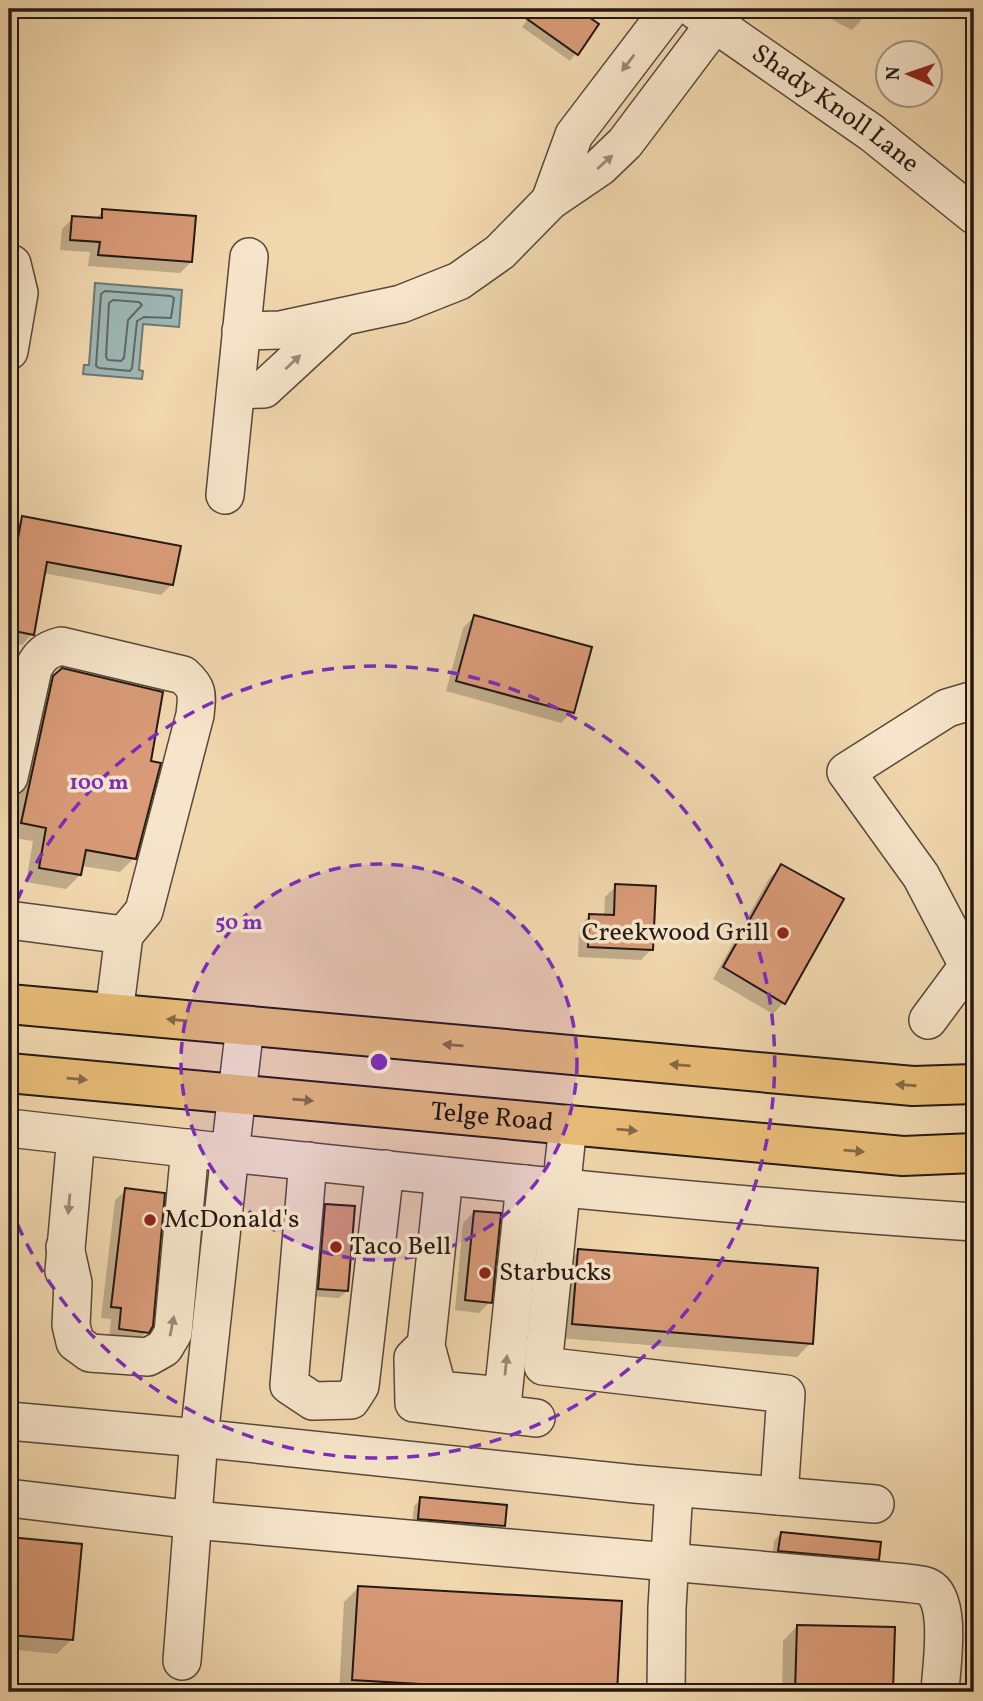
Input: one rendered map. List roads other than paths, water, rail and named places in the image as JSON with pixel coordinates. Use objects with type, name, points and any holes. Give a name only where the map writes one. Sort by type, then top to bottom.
[{"type":"main road","points":[[9,1004],[913,1086],[974,1084]]},
{"type":"main road","name":"Telge Road","points":[[9,1073],[903,1156],[974,1153]]},
{"type":"street","points":[[550,201],[574,135],[670,9]]},
{"type":"street","points":[[241,331],[280,330],[401,304],[459,281],[500,252],[550,201],[600,167],[625,144],[712,14]]},
{"type":"street","name":"Shady Knoll Lane","points":[[712,14],[872,133],[974,215]]},
{"type":"street","points":[[225,495],[249,257]]},
{"type":"street","points":[[9,264],[12,264],[19,293],[9,351]]},
{"type":"street","points":[[236,390],[264,389],[342,317]]},
{"type":"street","points":[[9,777],[33,668],[40,655],[49,649],[61,646],[183,675],[193,683],[197,694],[195,715],[144,911],[124,935],[114,1014]]},
{"type":"street","points":[[928,1020],[971,972],[921,876],[846,772],[947,708],[974,700]]},
{"type":"street","points":[[9,920],[124,935]]},
{"type":"street","points":[[182,1661],[199,1438],[245,1026]]},
{"type":"street","points":[[444,1175],[426,1346],[438,1390],[503,1396],[543,1186],[568,1124]]},
{"type":"street","points":[[9,1128],[543,1186],[844,1214],[974,1222]]},
{"type":"street","points":[[76,1136],[65,1247],[58,1361],[206,1373]]},
{"type":"street","points":[[65,1247],[73,1283],[71,1325],[75,1342],[90,1353],[148,1357],[164,1348],[173,1333],[190,1148]]},
{"type":"street","points":[[308,1161],[290,1378],[313,1401],[351,1400],[360,1386],[376,1168]]},
{"type":"street","points":[[530,1473],[543,1366],[543,1186]]},
{"type":"street","points":[[426,1346],[413,1358],[414,1403],[537,1418]]},
{"type":"street","points":[[543,1366],[786,1394],[779,1496]]},
{"type":"street","points":[[9,1421],[199,1438],[674,1488],[875,1504]]},
{"type":"street","points":[[666,1692],[674,1488]]},
{"type":"street","points":[[9,1499],[194,1520],[929,1587],[941,1600],[943,1616],[940,1692]]},
{"type":"water","points":[[95,283],[182,290],[179,327],[143,324],[139,370],[143,371],[142,379],[83,374],[84,365],[89,365]]},
{"type":"place","name":"Creekwood Grill","points":[[783,933]]},
{"type":"place","name":"McDonald's","points":[[150,1220]]},
{"type":"place","name":"Taco Bell","points":[[336,1247]]},
{"type":"place","name":"Starbucks","points":[[485,1273]]}]
